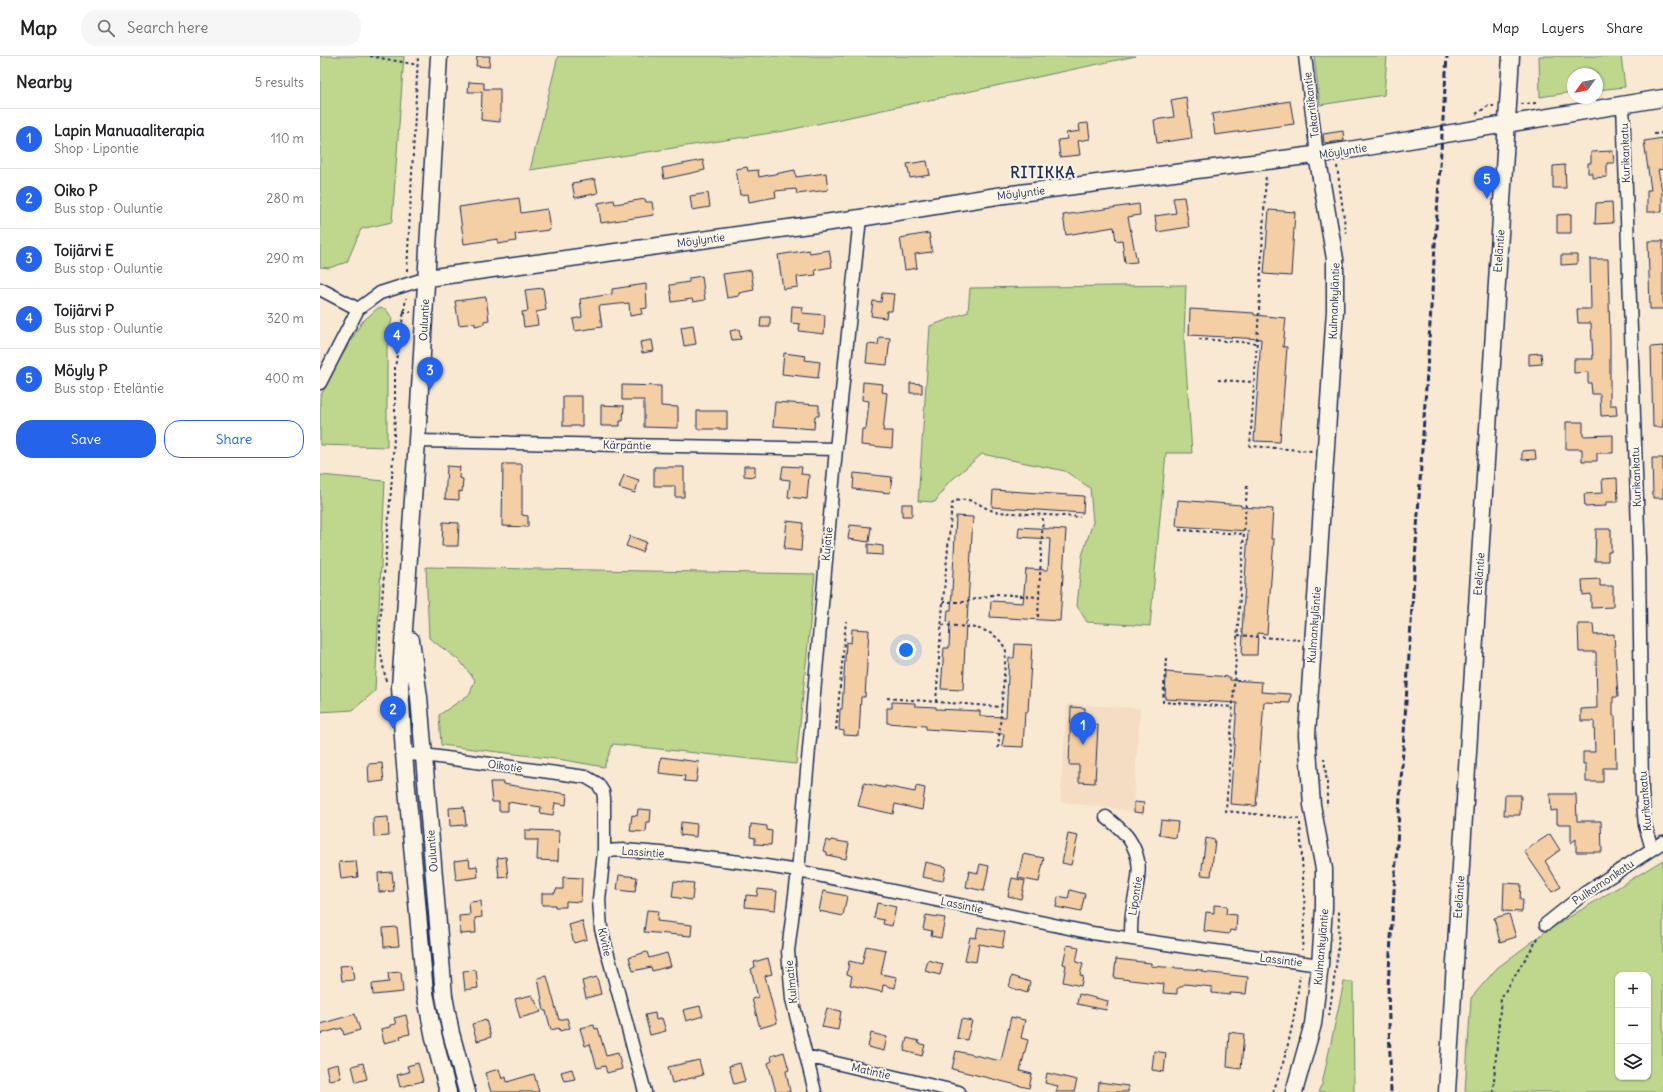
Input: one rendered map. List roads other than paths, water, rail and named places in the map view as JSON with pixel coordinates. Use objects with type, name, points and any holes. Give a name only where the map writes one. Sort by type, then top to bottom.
[{"type":"main road","name":"Ouluntie","points":[[439,56],[417,441],[400,687],[404,754],[426,993],[434,1038],[448,1092]]},
{"type":"main road","name":"Eteläntie","points":[[1447,1092],[1511,56]]},
{"type":"main road","name":"Möylyntie","points":[[427,278],[860,218],[997,196],[1317,155],[1507,125],[1663,98]]},
{"type":"main road","name":"Kulmankyläntie","points":[[1294,1092],[1313,1024],[1320,965],[1324,908],[1324,869],[1320,807],[1307,735],[1335,310],[1336,260],[1317,155]]},
{"type":"main road","name":"Ouluntie","points":[[406,608],[419,697],[444,996],[451,1033],[467,1092]]},
{"type":"street","name":"Takaritikantie","points":[[1305,56],[1317,155]]},
{"type":"street","name":"Kurikankatu","points":[[1624,104],[1639,558],[1642,792],[1645,825],[1652,849]]},
{"type":"street","name":"Kujatie","points":[[798,871],[836,449],[860,218]]},
{"type":"street","points":[[320,383],[358,309],[380,293],[427,278]]},
{"type":"street","points":[[320,289],[358,309]]},
{"type":"street","name":"Kärpäntie","points":[[417,441],[836,449]]},
{"type":"street","name":"Oikotie","points":[[404,754],[424,755],[586,777],[598,784],[601,788]]},
{"type":"street","name":"Kivitie","points":[[601,788],[604,798],[605,814],[604,851],[599,900],[601,929],[645,1092]]},
{"type":"street","name":"Lipontie","points":[[1106,818],[1119,828],[1129,839],[1136,854],[1139,881],[1132,913],[1131,939]]},
{"type":"street","name":"Pulkamonkatu","points":[[1546,924],[1585,893],[1663,842]]},
{"type":"street","name":"Lassintie","points":[[604,851],[630,850],[673,854],[798,871],[1092,933],[1320,965]]},
{"type":"street","name":"Kulmatie","points":[[798,871],[788,951],[792,999],[816,1092]]},
{"type":"street","name":"Matintie","points":[[806,1056],[959,1092]]},
{"type":"railway","points":[[1391,1092],[1388,986],[1447,56]]},
{"type":"place","name":"Möyly P","points":[[1487,199]]},
{"type":"place","name":"Toijärvi P","points":[[397,355]]},
{"type":"place","name":"Toijärvi E","points":[[430,390]]},
{"type":"place","name":"Oiko P","points":[[393,729]]},
{"type":"place","name":"Lapin Manuaaliterapia","points":[[1083,745]]},
{"type":"district","name":"RITIKKA","points":[[1043,173]]}]
